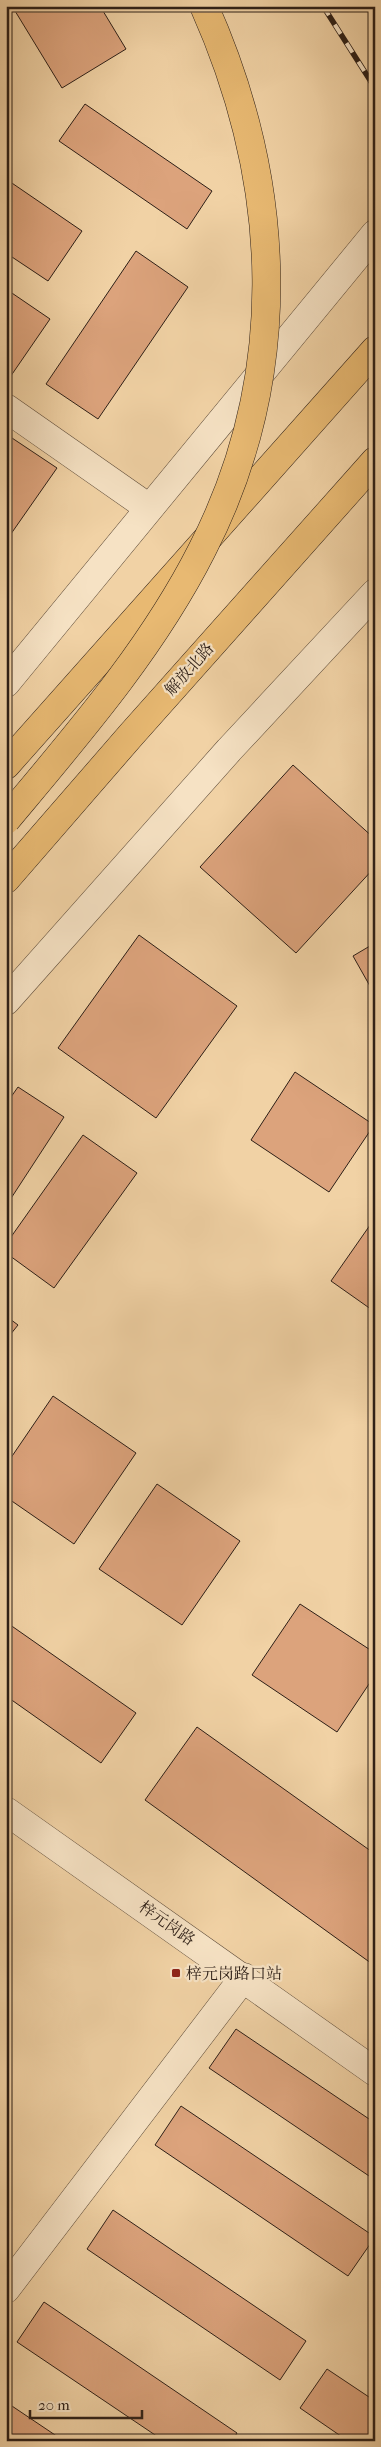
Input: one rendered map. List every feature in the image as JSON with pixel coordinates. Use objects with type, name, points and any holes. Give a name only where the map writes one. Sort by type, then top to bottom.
[{"type":"highway","points":[[6,820],[132,664],[169,607],[202,550],[227,492],[243,448],[254,402],[266,317],[268,272],[265,225],[256,169],[244,118],[229,69],[204,6]]},
{"type":"highway","points":[[6,765],[375,350]]},
{"type":"highway","name":"解放北路","points":[[6,879],[131,735],[375,461]]},
{"type":"street","points":[[6,683],[375,234]]},
{"type":"street","points":[[6,408],[150,508]]},
{"type":"street","points":[[6,1001],[229,750],[375,594]]},
{"type":"street","name":"梓元岗路","points":[[6,1811],[244,1977],[375,2072]]},
{"type":"street","points":[[6,2289],[244,1977]]},
{"type":"building","points":[[12,6],[100,6],[126,49],[62,88]]},
{"type":"building","points":[[85,104],[212,191],[187,229],[59,141]]},
{"type":"building","points":[[6,179],[82,231],[48,281],[6,253]]},
{"type":"building","points":[[136,251],[188,287],[98,419],[46,384]]},
{"type":"building","points":[[6,289],[50,319],[6,383]]},
{"type":"building","points":[[6,434],[57,468],[6,541]]},
{"type":"building","points":[[293,765],[375,839],[375,867],[296,953],[200,867]]},
{"type":"building","points":[[139,935],[237,1006],[156,1118],[58,1048]]},
{"type":"building","points":[[375,943],[375,995],[353,956]]},
{"type":"building","points":[[295,1072],[374,1125],[329,1192],[251,1140]]},
{"type":"building","points":[[18,1087],[64,1117],[6,1206],[6,1104]]},
{"type":"building","points":[[83,1135],[137,1173],[54,1288],[6,1253],[6,1244]]},
{"type":"building","points":[[375,1218],[375,1312],[331,1281]]},
{"type":"building","points":[[6,1316],[18,1325],[6,1340]]},
{"type":"building","points":[[53,1396],[136,1453],[74,1544],[6,1497],[6,1465]]},
{"type":"building","points":[[157,1484],[240,1541],[182,1625],[99,1569]]},
{"type":"building","points":[[300,1604],[375,1653],[375,1675],[337,1732],[252,1675]]},
{"type":"building","points":[[6,1622],[136,1713],[101,1763],[6,1696]]},
{"type":"building","points":[[197,1727],[375,1854],[375,1966],[145,1800]]},
{"type":"building","points":[[236,2029],[375,2123],[375,2180],[209,2068]]},
{"type":"building","points":[[181,2106],[375,2237],[348,2276],[155,2145]]},
{"type":"building","points":[[113,2210],[306,2341],[280,2380],[87,2249]]},
{"type":"building","points":[[44,2302],[237,2433],[232,2441],[164,2441],[17,2342]]},
{"type":"building","points":[[327,2369],[375,2401],[375,2441],[348,2441],[300,2408]]},
{"type":"building","points":[[6,2402],[64,2441],[6,2441]]},
{"type":"railway","points":[[323,6],[375,88]]},
{"type":"place","name":"梓元岗路口站","points":[[176,1973]]}]
